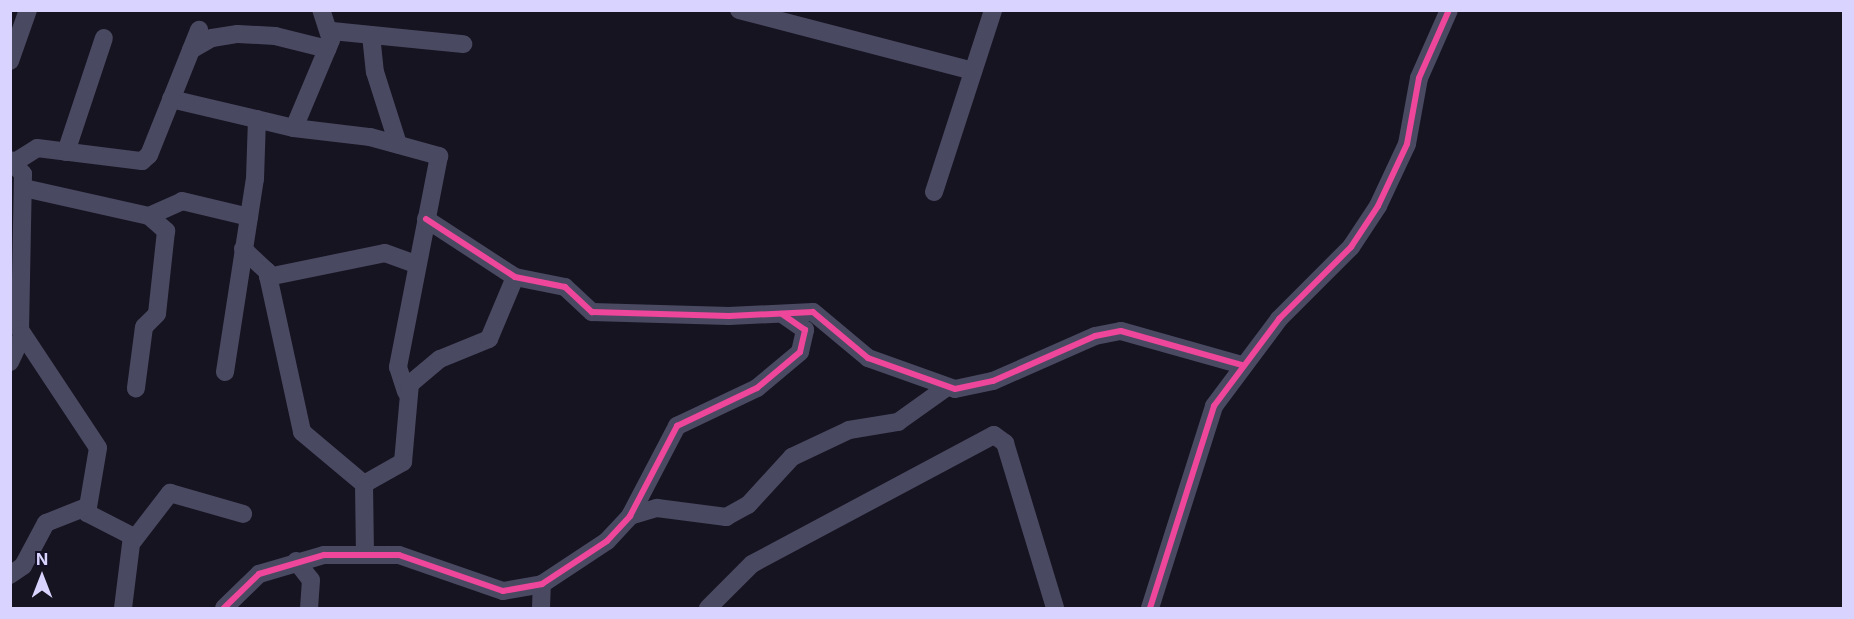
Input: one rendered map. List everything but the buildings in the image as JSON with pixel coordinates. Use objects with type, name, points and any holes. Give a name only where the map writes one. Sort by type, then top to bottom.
[{"type":"street","points":[[10,61],[28,10]]},
{"type":"street","points":[[294,128],[327,49],[332,31],[321,10]]},
{"type":"street","points":[[740,10],[973,71]]},
{"type":"street","points":[[1150,609],[1214,406],[1242,364],[1351,247],[1378,206],[1407,144],[1419,78],[1449,10]]},
{"type":"street","points":[[934,192],[991,11]]},
{"type":"street","points":[[84,508],[98,448],[22,336],[18,314],[24,188],[23,174],[13,161],[28,150],[142,161],[171,99],[199,30]]},
{"type":"street","points":[[332,31],[463,44]]},
{"type":"street","points":[[191,50],[212,38],[238,34],[327,49]]},
{"type":"street","points":[[371,35],[375,72],[398,144]]},
{"type":"street","points":[[66,152],[104,38]]},
{"type":"street","points":[[171,99],[294,128],[398,144],[434,152],[441,160],[416,264],[398,367],[406,392],[403,462],[364,484]]},
{"type":"street","points":[[225,372],[249,217],[257,119]]},
{"type":"street","points":[[24,188],[149,216],[165,231],[167,241],[157,314],[144,327],[136,388]]},
{"type":"street","points":[[149,216],[182,201],[249,217]]},
{"type":"street","points":[[426,219],[515,277],[561,285],[592,312],[819,313],[868,358],[947,387],[963,389],[993,381],[1095,336],[1121,331],[1242,364]]},
{"type":"street","points":[[243,249],[268,277],[302,432],[364,484],[365,554]]},
{"type":"street","points":[[268,277],[385,253],[416,264]]},
{"type":"street","points":[[406,392],[440,358],[489,339],[515,277]]},
{"type":"street","points":[[224,609],[259,574],[296,561],[365,554],[399,555],[503,591],[542,584],[607,541],[630,516],[677,426],[757,388],[800,352],[805,330],[782,314]]},
{"type":"street","points":[[10,362],[22,336]]},
{"type":"street","points":[[630,516],[657,508],[726,517],[748,505],[792,457],[846,431],[898,422],[947,387]]},
{"type":"street","points":[[708,609],[757,561],[994,435],[1005,443],[1055,609]]},
{"type":"street","points":[[123,609],[133,541],[170,493],[243,514]]},
{"type":"street","points":[[10,575],[23,566],[46,523],[84,508],[127,531],[133,541]]},
{"type":"street","points":[[296,561],[311,580],[309,609]]},
{"type":"street","points":[[541,609],[542,584]]},
{"type":"cycle path","points":[[1150,608],[1214,406],[1279,319],[1351,247],[1378,206],[1407,144],[1419,78],[1449,10]]},
{"type":"cycle path","points":[[426,219],[515,277],[565,287],[592,312],[729,316],[813,312],[868,358],[955,389],[993,381],[1095,336],[1121,331],[1242,365]]},
{"type":"cycle path","points":[[224,608],[259,574],[324,555],[399,555],[503,591],[542,584],[607,541],[630,516],[677,426],[757,388],[800,352],[805,330],[782,314]]}]
